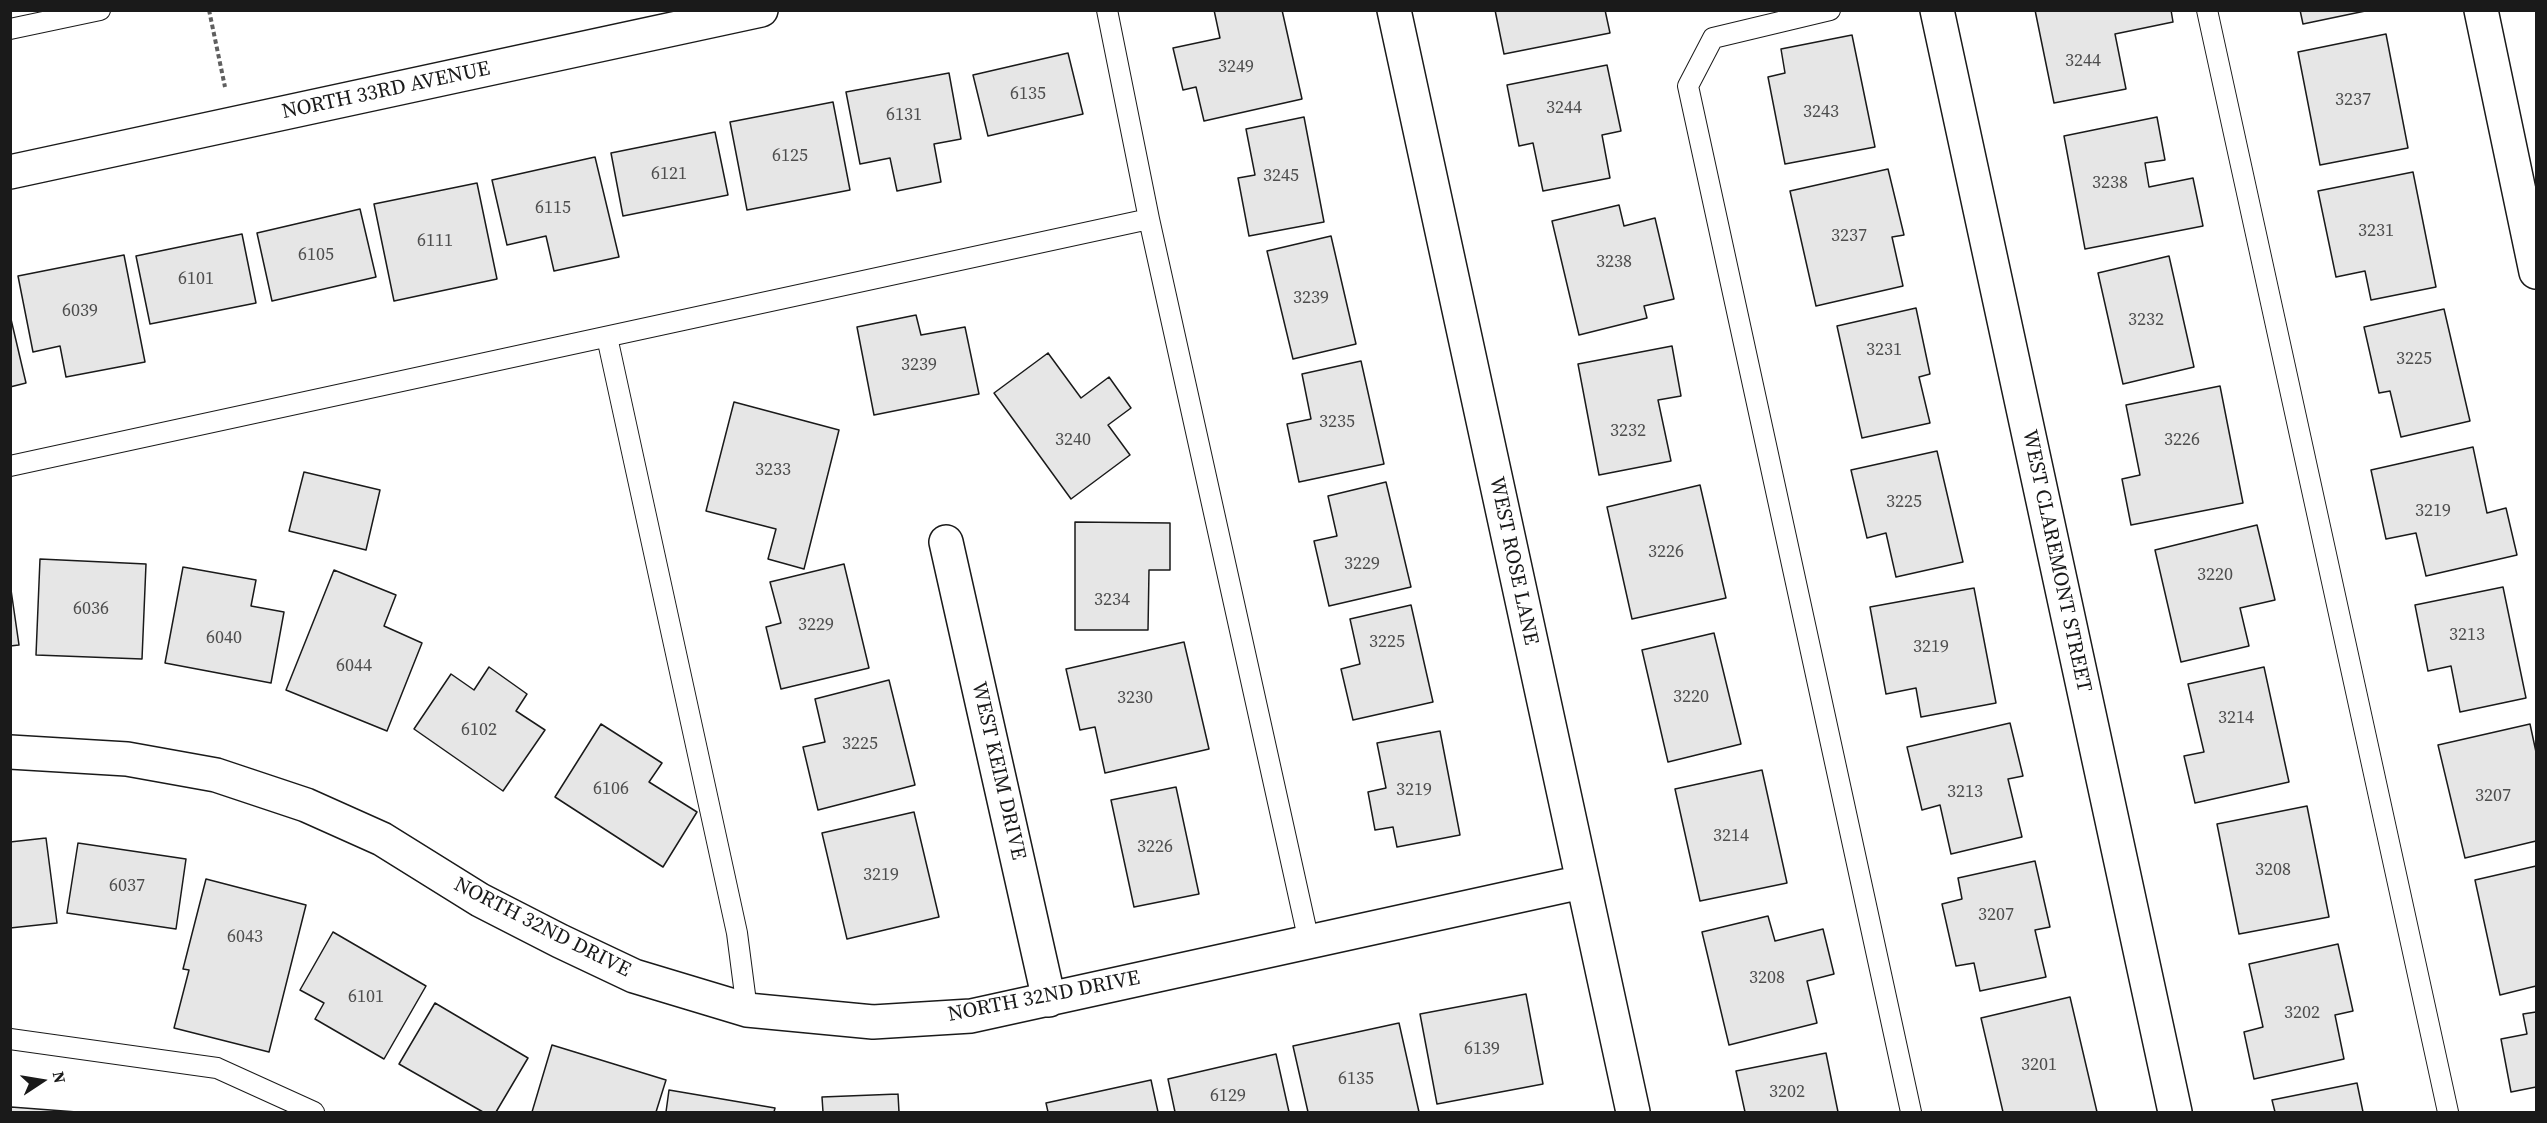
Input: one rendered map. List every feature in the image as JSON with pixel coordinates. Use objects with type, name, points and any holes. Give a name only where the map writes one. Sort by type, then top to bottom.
[{"type":"street","name":"NORTH 33RD AVENUE","points":[[10,172],[761,10]]},
{"type":"street","name":"WEST ROSE LANE","points":[[1394,10],[1633,1113]]},
{"type":"street","name":"WEST CLAREMONT STREET","points":[[1937,10],[2175,1113]]},
{"type":"street","points":[[2481,10],[2536,272]]},
{"type":"street","name":"WEST KEIM DRIVE","points":[[946,542],[1049,1000]]},
{"type":"street","name":"NORTH 32ND DRIVE","points":[[10,752],[127,759],[216,775],[306,805],[382,839],[480,900],[634,976],[747,1010],[873,1022],[971,1016],[1582,882]]},
{"type":"lane","points":[[10,29],[99,10]]},
{"type":"lane","points":[[1107,10],[1149,219],[1309,942]]},
{"type":"lane","points":[[1830,10],[1713,38],[1688,86],[1911,1113]]},
{"type":"lane","points":[[2207,10],[2448,1113]]},
{"type":"lane","points":[[10,466],[1149,219]]},
{"type":"lane","points":[[607,337],[737,933],[747,1010]]},
{"type":"lane","points":[[10,1039],[217,1068],[314,1113]]},
{"type":"path","points":[[208,10],[226,94]]},
{"type":"building","points":[[1214,10],[1282,10],[1302,99],[1204,121],[1196,87],[1183,90],[1173,48],[1220,38]]},
{"type":"building","points":[[1495,10],[1605,10],[1610,33],[1504,54]]},
{"type":"building","points":[[2035,10],[2171,10],[2173,22],[2115,34],[2126,89],[2054,103]]},
{"type":"building","points":[[2300,10],[2370,10],[2303,24]]},
{"type":"building","points":[[2386,34],[2408,148],[2320,165],[2298,52]]},
{"type":"building","points":[[1852,35],[1875,147],[1785,164],[1768,77],[1785,73],[1781,49]]},
{"type":"building","points":[[1068,53],[1083,114],[988,136],[973,75]]},
{"type":"building","points":[[1607,65],[1621,131],[1602,135],[1610,178],[1543,191],[1533,143],[1519,146],[1507,85]]},
{"type":"building","points":[[949,73],[961,139],[934,144],[941,182],[897,191],[890,158],[860,164],[846,92]]},
{"type":"building","points":[[833,102],[850,190],[747,210],[730,122]]},
{"type":"building","points":[[1304,117],[1324,222],[1249,236],[1238,178],[1255,175],[1246,129]]},
{"type":"building","points":[[2157,117],[2165,160],[2145,163],[2149,187],[2193,178],[2203,226],[2085,249],[2064,136]]},
{"type":"building","points":[[715,132],[728,195],[623,216],[611,153]]},
{"type":"building","points":[[595,157],[619,257],[554,271],[546,236],[507,245],[492,180]]},
{"type":"building","points":[[1888,169],[1904,235],[1892,237],[1903,286],[1816,306],[1790,191]]},
{"type":"building","points":[[2413,172],[2436,287],[2371,300],[2365,271],[2336,277],[2318,191]]},
{"type":"building","points":[[477,183],[497,279],[394,301],[374,204]]},
{"type":"building","points":[[1619,205],[1624,226],[1655,218],[1674,299],[1644,306],[1647,318],[1579,335],[1552,221]]},
{"type":"building","points":[[360,209],[376,277],[272,301],[257,233]]},
{"type":"building","points":[[242,234],[256,303],[150,324],[136,256]]},
{"type":"building","points":[[1331,236],[1356,344],[1293,359],[1267,251]]},
{"type":"building","points":[[124,255],[145,362],[66,377],[60,346],[33,352],[18,276]]},
{"type":"building","points":[[2169,256],[2194,367],[2123,384],[2098,273]]},
{"type":"building","points":[[1916,308],[1930,374],[1919,377],[1930,423],[1862,438],[1837,326]]},
{"type":"building","points":[[2444,309],[2470,421],[2401,437],[2390,391],[2379,393],[2364,327]]},
{"type":"building","points":[[10,315],[26,383],[10,387]]},
{"type":"building","points":[[916,315],[921,335],[965,327],[979,394],[874,415],[857,327]]},
{"type":"building","points":[[1672,346],[1681,396],[1658,400],[1671,461],[1599,475],[1578,364]]},
{"type":"building","points":[[1048,353],[1081,398],[1109,377],[1131,408],[1108,425],[1130,455],[1071,499],[994,393]]},
{"type":"building","points":[[1361,361],[1384,464],[1299,482],[1287,424],[1311,419],[1302,374]]},
{"type":"building","points":[[2220,386],[2243,503],[2131,525],[2122,479],[2140,475],[2126,405]]},
{"type":"building","points":[[734,402],[839,430],[804,569],[768,559],[776,529],[706,511]]},
{"type":"building","points":[[2473,447],[2487,513],[2506,508],[2517,555],[2426,576],[2416,533],[2386,539],[2371,470]]},
{"type":"building","points":[[1937,451],[1963,562],[1896,577],[1886,533],[1867,538],[1851,470]]},
{"type":"building","points":[[304,472],[380,490],[366,550],[289,531]]},
{"type":"building","points":[[1386,482],[1411,587],[1329,606],[1314,541],[1337,536],[1328,496]]},
{"type":"building","points":[[1700,485],[1726,598],[1632,619],[1607,507]]},
{"type":"building","points":[[1075,522],[1170,523],[1170,570],[1149,570],[1148,630],[1075,630]]},
{"type":"building","points":[[2257,525],[2275,600],[2240,608],[2249,646],[2181,662],[2155,550]]},
{"type":"building","points":[[40,559],[146,564],[142,659],[36,655]]},
{"type":"building","points":[[844,564],[869,668],[781,689],[766,627],[781,623],[770,582]]},
{"type":"building","points":[[183,567],[256,580],[251,606],[284,612],[271,683],[165,663]]},
{"type":"building","points":[[334,570],[396,595],[384,626],[422,643],[387,731],[286,690]]},
{"type":"building","points":[[10,583],[19,645],[10,646]]},
{"type":"building","points":[[2503,587],[2526,698],[2460,712],[2451,666],[2428,671],[2415,605]]},
{"type":"building","points":[[1974,588],[1996,703],[1921,717],[1916,688],[1886,694],[1870,607]]},
{"type":"building","points":[[1411,605],[1433,702],[1353,720],[1341,669],[1360,664],[1350,619]]},
{"type":"building","points":[[1714,633],[1741,744],[1668,762],[1642,650]]},
{"type":"building","points":[[1184,642],[1209,749],[1105,773],[1095,727],[1080,730],[1066,669]]},
{"type":"building","points":[[489,667],[527,694],[516,711],[545,730],[503,791],[414,729],[451,674],[474,690]]},
{"type":"building","points":[[2264,667],[2289,782],[2195,803],[2184,756],[2204,752],[2188,684]]},
{"type":"building","points":[[889,680],[915,785],[818,810],[803,747],[825,742],[815,699]]},
{"type":"building","points":[[2010,723],[2023,776],[2008,779],[2022,837],[1951,854],[1940,805],[1922,810],[1907,747]]},
{"type":"building","points":[[601,724],[662,763],[649,782],[697,812],[663,867],[555,797]]},
{"type":"building","points":[[2530,724],[2536,752],[2536,841],[2465,858],[2438,745]]},
{"type":"building","points":[[1440,731],[1460,835],[1397,847],[1393,827],[1375,830],[1368,792],[1386,788],[1377,743]]},
{"type":"building","points":[[1762,770],[1787,883],[1700,901],[1675,789]]},
{"type":"building","points":[[1176,787],[1199,894],[1134,907],[1111,800]]},
{"type":"building","points":[[2307,806],[2329,917],[2239,934],[2217,824]]},
{"type":"building","points":[[914,812],[939,917],[847,939],[822,833]]},
{"type":"building","points":[[46,838],[57,923],[10,928],[10,842]]},
{"type":"building","points":[[78,843],[186,859],[176,929],[67,913]]},
{"type":"building","points":[[2035,861],[2050,927],[2035,930],[2046,977],[1980,991],[1974,963],[1956,966],[1942,904],[1962,899],[1958,878]]},
{"type":"building","points":[[2536,866],[2536,986],[2500,995],[2475,880]]},
{"type":"building","points":[[206,879],[306,905],[269,1052],[174,1028],[189,970],[183,969]]},
{"type":"building","points":[[1768,916],[1775,941],[1823,929],[1834,974],[1807,981],[1817,1023],[1729,1045],[1702,932]]},
{"type":"building","points":[[333,932],[426,986],[384,1059],[315,1019],[324,1003],[300,990]]},
{"type":"building","points":[[2338,944],[2353,1011],[2335,1015],[2344,1059],[2254,1079],[2244,1032],[2263,1027],[2249,964]]},
{"type":"building","points":[[1526,994],[1543,1084],[1437,1104],[1420,1014]]},
{"type":"building","points":[[2070,997],[2097,1112],[2003,1112],[1981,1018]]},
{"type":"building","points":[[435,1003],[528,1058],[496,1112],[483,1112],[399,1064]]},
{"type":"building","points":[[2536,1012],[2536,1087],[2511,1092],[2501,1039],[2527,1034],[2523,1014]]},
{"type":"building","points":[[1399,1023],[1419,1112],[1308,1112],[1293,1046]]},
{"type":"building","points":[[552,1045],[666,1080],[656,1112],[532,1112]]},
{"type":"building","points":[[1826,1053],[1838,1112],[1745,1112],[1736,1071]]},
{"type":"building","points":[[1276,1054],[1289,1112],[1175,1112],[1168,1079]]},
{"type":"building","points":[[1151,1080],[1158,1112],[1048,1112],[1046,1103]]},
{"type":"building","points":[[2357,1083],[2363,1112],[2275,1112],[2272,1100]]},
{"type":"building","points":[[669,1090],[775,1108],[774,1112],[666,1112]]},
{"type":"building","points":[[898,1094],[899,1112],[823,1112],[822,1097]]},
{"type":"building","points":[[11,1107],[77,1112],[11,1112]]}]
